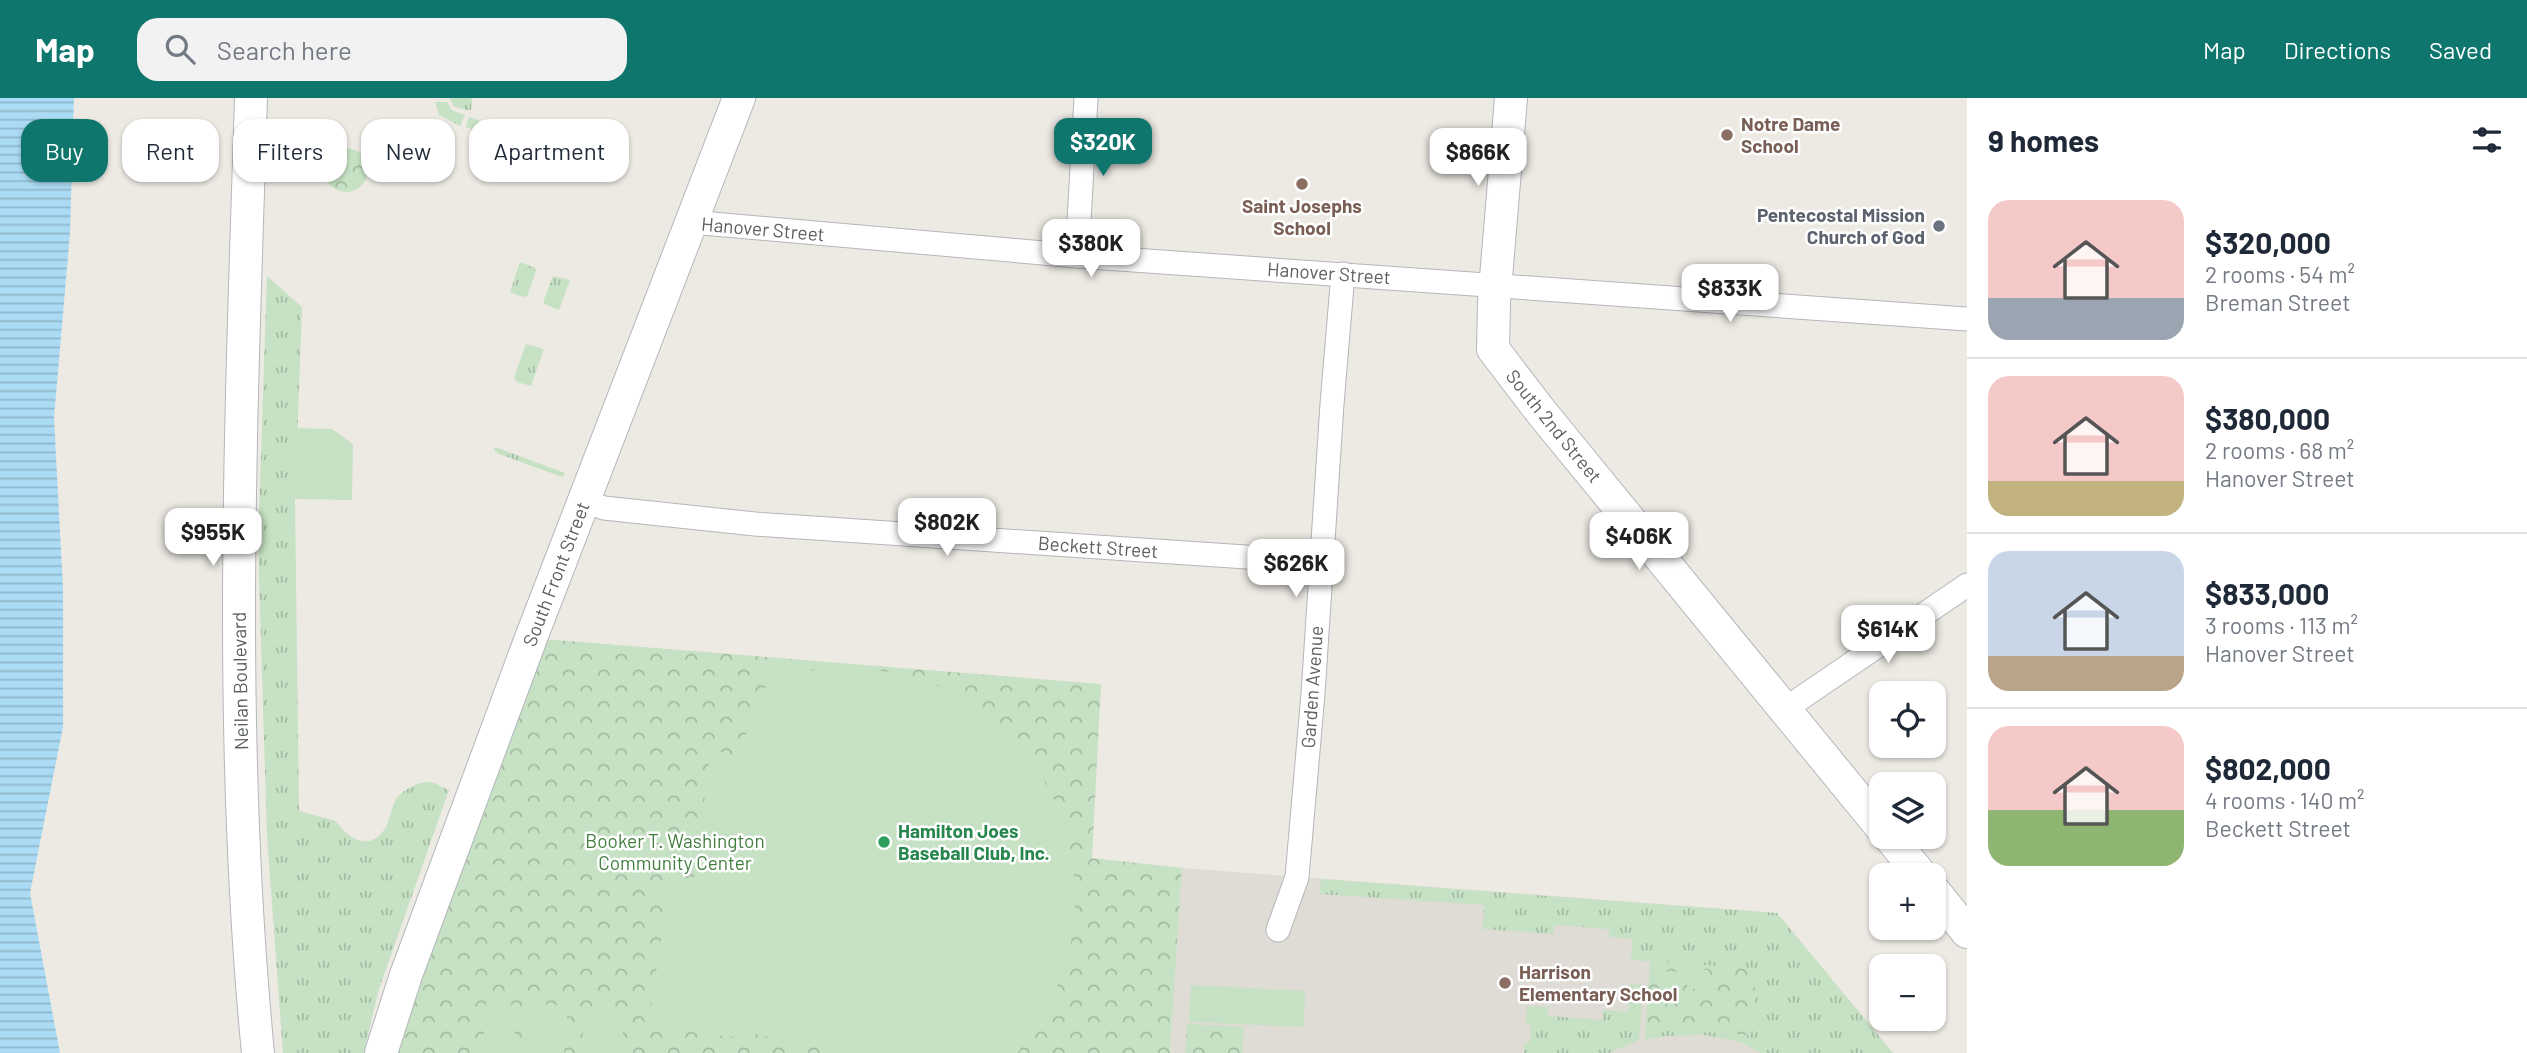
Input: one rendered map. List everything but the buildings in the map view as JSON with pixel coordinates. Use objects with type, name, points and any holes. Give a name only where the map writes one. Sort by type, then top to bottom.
[{"type":"street","name":"Neilan Boulevard","points":[[251,98],[242,393],[239,689],[246,897],[258,1053]]},
{"type":"street","name":"South Front Street","points":[[381,1053],[531,638],[738,98]]},
{"type":"street","points":[[1077,256],[1086,98]]},
{"type":"street","name":"South 2nd Street","points":[[1511,98],[1493,349],[1542,413],[1869,812]]},
{"type":"street","name":"Hanover Street","points":[[691,222],[1077,256],[1967,319]]},
{"type":"street","name":"Garden Avenue","points":[[1278,930],[1297,877],[1343,274]]},
{"type":"street","name":"Beckett Street","points":[[585,501],[604,508],[755,524],[1320,562]]},
{"type":"street","points":[[1785,709],[1967,585]]},
{"type":"street","points":[[1900,849],[1911,863]]},
{"type":"street","points":[[1946,906],[1967,932]]},
{"type":"shaded area","name":"Harrison Elementary School","points":[[1182,868],[1777,913],[1869,1024],[1869,1031],[1875,1031],[1893,1053],[1170,1053]]},
{"type":"green space","points":[[450,98],[472,98],[471,110],[453,106]]},
{"type":"green space","points":[[435,102],[447,102],[452,110],[465,115],[460,126],[455,123],[455,119],[439,115]]},
{"type":"green space","points":[[347,148],[361,155],[361,182],[363,182],[354,190],[338,190],[329,182],[347,182]]},
{"type":"green space","points":[[520,262],[535,268],[536,271],[527,296],[523,297],[510,292]]},
{"type":"green space","points":[[267,276],[302,307],[295,499],[299,811],[336,821],[346,833],[365,841],[378,837],[384,830],[396,799],[406,790],[429,782],[449,790],[378,992],[364,1053],[283,1053],[267,836],[258,543]]},
{"type":"green space","points":[[553,276],[570,280],[559,310],[544,304]]},
{"type":"green space","points":[[526,344],[544,349],[531,386],[517,382],[514,377]]},
{"type":"green space","points":[[296,428],[332,429],[353,444],[352,500],[295,499]]},
{"type":"green space","points":[[495,447],[565,473],[562,477],[499,454],[494,450]]},
{"type":"green space","name":"Booker T. Washington Community Center","points":[[531,638],[1101,684],[1092,858],[1182,868],[1170,1053],[381,1053]]},
{"type":"green space","name":"Hamilton Joes Baseball Club, Inc.","points":[[839,668],[903,674],[923,680],[965,700],[1001,726],[1030,759],[1052,796],[1067,837],[1075,880],[1074,924],[1060,981],[1018,1053],[841,1053],[745,1032],[743,1038],[648,1027],[670,877],[694,879],[711,748],[736,758],[773,669],[805,671]]},
{"type":"green space","points":[[1321,879],[1777,913],[1869,1024],[1869,1031],[1875,1031],[1893,1053],[1761,1053],[1740,1042],[1704,1035],[1664,1036],[1645,1040],[1646,1027],[1751,1035],[1755,969],[1631,960],[1633,939],[1610,937],[1608,929],[1554,925],[1554,934],[1483,929],[1484,905],[1320,894]]},
{"type":"green space","points":[[1650,961],[1756,969],[1751,1035],[1646,1027]]},
{"type":"green space","points":[[1688,968],[1708,970],[1707,990],[1687,988]]},
{"type":"green space","points":[[1663,971],[1683,972],[1682,992],[1662,991]]},
{"type":"green space","points":[[1630,984],[1643,985],[1639,1040],[1609,1053],[1524,1053],[1524,1043],[1530,1042],[1531,1025],[1526,1025],[1527,1006],[1548,1007],[1548,1016],[1602,1020],[1603,1010],[1628,1012]]},
{"type":"green space","points":[[1191,985],[1305,991],[1304,1027],[1189,1022]]},
{"type":"green space","points":[[486,1003],[517,1005],[513,1053],[482,1053]]},
{"type":"green space","points":[[525,1003],[568,1006],[564,1053],[520,1053]]},
{"type":"green space","points":[[585,1010],[625,1014],[621,1053],[581,1053]]},
{"type":"green space","points":[[1187,1024],[1244,1027],[1242,1053],[1185,1053]]},
{"type":"water","points":[[0,98],[74,98],[73,119],[21,119],[21,182],[72,182],[70,233],[54,418],[63,588],[63,727],[30,893],[60,1053],[0,1053]]},
{"type":"place","name":"Notre Dame School","points":[[1727,135]]},
{"type":"place","name":"Saint Josephs School","points":[[1302,184]]},
{"type":"place","name":"Pentecostal Mission Church of God","points":[[1939,226]]},
{"type":"place","name":"Hamilton Joes Baseball Club, Inc.","points":[[884,842]]},
{"type":"place","name":"Harrison Elementary School","points":[[1505,983]]}]
